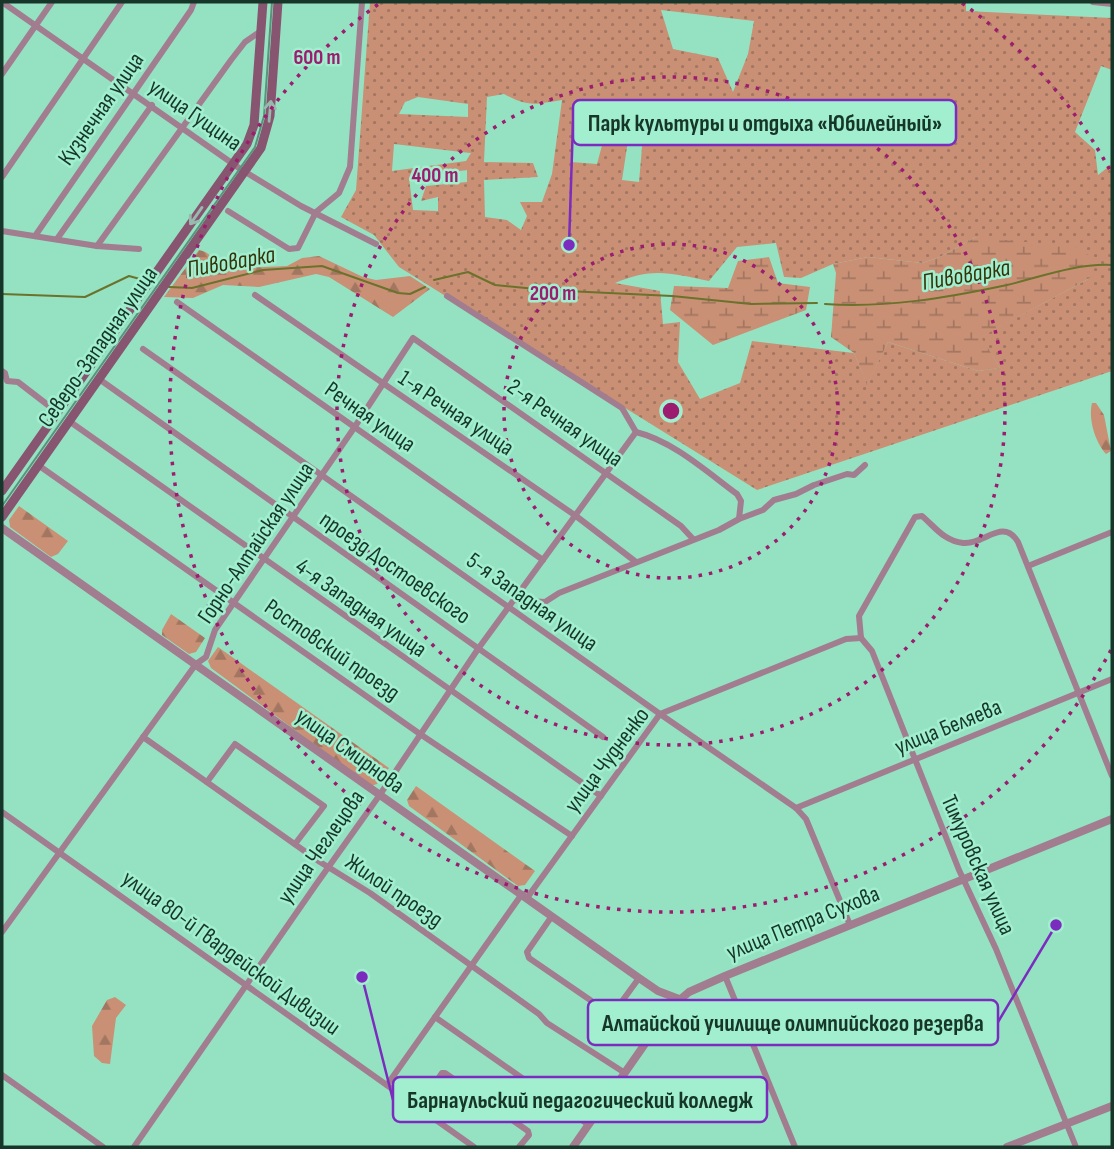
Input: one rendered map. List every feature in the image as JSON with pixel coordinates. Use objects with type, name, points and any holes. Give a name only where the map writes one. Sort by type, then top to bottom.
[{"type":"main road","name":"Северо-Западная улица","points":[[2,491],[247,144],[254,125],[263,2]]},
{"type":"main road","name":"Северо-Западная улица","points":[[2,517],[261,148],[268,126],[278,2]]},
{"type":"street","name":"улица Гущина","points":[[2,2],[233,164],[301,206],[376,244]]},
{"type":"street","points":[[2,74],[52,2]]},
{"type":"street","points":[[2,177],[122,2]]},
{"type":"street","name":"Кузнечная улица","points":[[35,236],[194,2]]},
{"type":"street","points":[[228,211],[289,249],[295,250],[316,212],[339,193],[350,167],[362,2]]},
{"type":"street","points":[[1093,2],[1112,4]]},
{"type":"street","points":[[97,246],[231,60],[245,42],[261,31]]},
{"type":"street","points":[[57,239],[152,105]]},
{"type":"street","points":[[2,231],[97,246],[139,249]]},
{"type":"street","name":"1-я Речная улица","points":[[255,295],[576,516],[636,562]]},
{"type":"street","points":[[447,296],[622,408],[636,432],[682,454],[737,494],[741,501],[739,519]]},
{"type":"street","name":"Речная улица","points":[[177,302],[543,560]]},
{"type":"street","name":"Горно-Алтайская улица","points":[[2,932],[196,664],[206,657],[215,630],[413,338]]},
{"type":"street","name":"2-я Речная улица","points":[[413,338],[681,526],[693,539]]},
{"type":"street","name":"5-я Западная улица","points":[[143,349],[796,808],[806,819],[850,925]]},
{"type":"street","points":[[2,371],[7,381],[2,389]]},
{"type":"street","name":"проезд Достоевского","points":[[99,379],[603,737]]},
{"type":"street","points":[[7,381],[18,382],[57,412]]},
{"type":"street","name":"4-я Западная улица","points":[[69,421],[601,796]]},
{"type":"street","name":"улица Чеглецова","points":[[134,1147],[478,649],[636,432]]},
{"type":"street","name":"Ростовский проезд","points":[[38,465],[420,734],[572,836]]},
{"type":"street","points":[[514,600],[545,602],[559,593],[719,530],[763,510],[774,500],[847,474],[854,475],[865,465]]},
{"type":"street","points":[[861,638],[859,616],[915,517],[922,516],[938,533],[962,543],[1003,530],[1009,531],[1018,542],[1112,776]]},
{"type":"street","name":"улица Смирнова","points":[[2,528],[639,978],[658,991],[679,999]]},
{"type":"street","points":[[1027,566],[1112,532]]},
{"type":"street","name":"улица Чудненко","points":[[387,1085],[660,714],[846,639],[861,638]]},
{"type":"street","name":"Тимуровская улица","points":[[861,638],[872,651],[914,760],[986,926],[1076,1147]]},
{"type":"street","name":"улица Беляева","points":[[796,808],[1112,679]]},
{"type":"street","name":"Жилой проезд","points":[[143,737],[370,893],[539,1014],[542,1020],[625,1073]]},
{"type":"street","points":[[207,782],[235,744],[324,806],[295,844]]},
{"type":"street","name":"улица 80-й Гвардейской Дивизии","points":[[2,812],[474,1147]]},
{"type":"street","name":"улица Петра Сухова","points":[[573,1147],[679,999],[725,976],[1112,819]]},
{"type":"street","points":[[552,916],[527,952],[528,958],[612,1015],[639,978]]},
{"type":"street","points":[[725,976],[794,1147]]},
{"type":"street","points":[[435,1017],[589,1125]]},
{"type":"street","points":[[418,1108],[442,1073],[445,1073],[528,1131],[529,1135],[519,1147]]},
{"type":"street","points":[[2,1075],[103,1147]]},
{"type":"street","points":[[1007,1147],[1112,1106]]},
{"type":"green space","points":[[370,2],[966,2],[966,11],[1112,18],[1112,70],[1101,66],[1075,132],[1095,150],[1098,175],[1112,164],[1112,371],[757,490],[399,267],[374,235],[341,217],[356,190]],"holes":[[[661,10],[754,21],[748,54],[733,92],[718,58],[673,49]],[[504,94],[533,104],[562,100],[552,174],[542,202],[520,202],[527,216],[521,230],[507,220],[485,217],[484,180],[538,177],[533,163],[484,162],[487,97]],[[418,97],[468,104],[468,117],[399,114],[405,102]],[[577,104],[611,112],[597,164],[571,162]],[[632,114],[644,124],[639,182],[622,180]],[[394,144],[471,153],[466,161],[392,171]],[[467,170],[467,182],[426,186],[421,201],[438,197],[438,211],[413,210],[409,178]],[[976,237],[1090,278],[980,337],[1000,368],[978,371],[888,342],[867,384],[854,353],[752,341],[740,383],[700,399],[678,362],[680,322],[663,324],[660,291],[615,283],[651,273],[709,281],[737,247],[776,243],[784,277],[801,278],[833,264],[868,257],[922,263],[940,257]]]},
{"type":"green space","points":[[976,237],[1075,247],[1094,258],[1090,278],[981,337],[1000,368],[978,371],[888,342],[867,385],[854,353],[831,337],[836,273],[833,264],[868,257],[922,263],[940,257]]},
{"type":"green space","points":[[199,250],[212,258],[218,271],[287,266],[302,258],[319,256],[363,277],[376,280],[410,276],[430,289],[393,317],[329,277],[316,274],[259,287],[223,285],[193,298],[164,297]]},
{"type":"green space","points":[[769,257],[778,283],[810,287],[806,310],[713,345],[670,310],[674,286],[728,288],[738,261]]},
{"type":"green space","points":[[1092,403],[1096,403],[1104,415],[1111,451],[1106,454],[1093,430]]},
{"type":"green space","points":[[19,506],[68,541],[58,554],[51,557],[10,527],[9,520]]},
{"type":"green space","points":[[171,614],[205,638],[196,652],[189,654],[162,635]]},
{"type":"green space","points":[[218,647],[389,768],[377,784],[371,786],[211,668],[208,661]]},
{"type":"green space","points":[[416,786],[535,871],[525,885],[518,886],[409,806],[407,800]]},
{"type":"green space","points":[[115,997],[126,1005],[116,1018],[110,1064],[102,1063],[94,1056],[92,1026],[107,1000]]},
{"type":"waterway","name":"Пивоварка","points":[[825,304],[871,305],[916,301],[1007,285],[1072,268],[1112,265]]},
{"type":"waterway","name":"Пивоварка","points":[[169,287],[192,288],[263,270],[322,266],[398,293],[410,294],[425,287]]},
{"type":"waterway","name":"Пивоварка","points":[[434,280],[468,272],[495,285],[546,290],[672,296],[751,304],[817,303]]},
{"type":"waterway","name":"Пивоварка","points":[[2,294],[85,297],[129,276],[147,281]]},
{"type":"tram line","points":[[2,506],[255,147],[264,116],[272,2]]},
{"type":"place","name":"Парк культуры и отдыха «Юбилейный»","points":[[569,245]]},
{"type":"place","name":"Алтайской училище олимпийского резерва","points":[[1056,925]]},
{"type":"place","name":"Барнаульский педагогический колледж","points":[[362,977]]}]
